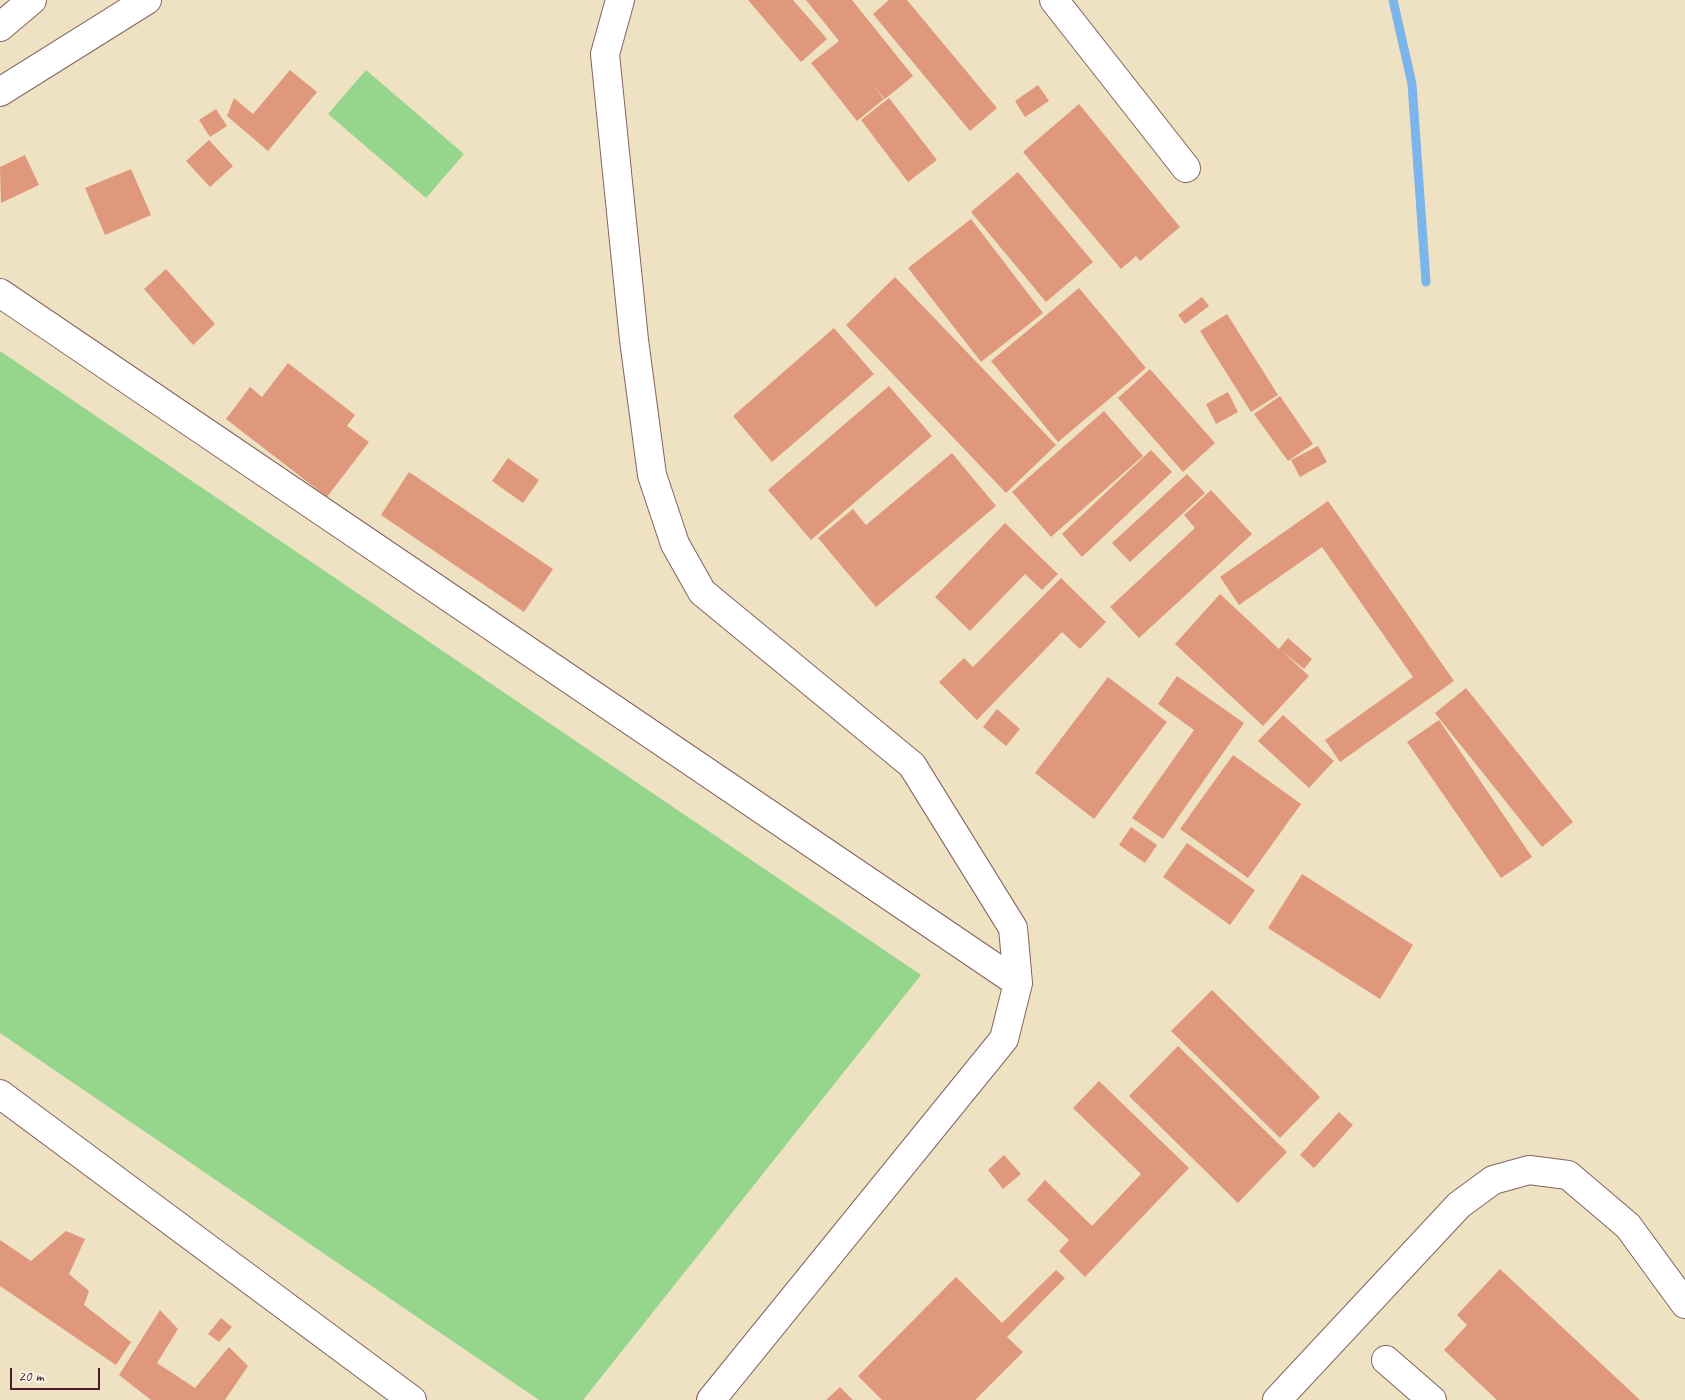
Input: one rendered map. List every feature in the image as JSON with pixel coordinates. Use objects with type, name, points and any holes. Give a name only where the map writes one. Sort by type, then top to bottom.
[{"type":"main road","points":[[0,3],[5,0]]},
{"type":"main road","points":[[0,27],[32,0]]},
{"type":"main road","points":[[0,92],[147,0]]},
{"type":"main road","points":[[620,0],[605,54],[633,330],[652,475],[674,544],[702,592],[912,765],[1013,928],[1018,982],[1004,1039],[711,1400]]},
{"type":"main road","points":[[1054,0],[1186,168]]},
{"type":"main road","points":[[0,293],[1018,982]]},
{"type":"main road","points":[[0,1094],[412,1400]]},
{"type":"main road","points":[[1277,1400],[1459,1205],[1493,1180],[1529,1170],[1568,1175],[1628,1226],[1685,1304]]},
{"type":"main road","points":[[1386,1360],[1432,1400]]},
{"type":"green space","points":[[366,70],[464,154],[426,198],[328,114]]},
{"type":"green space","points":[[0,351],[921,975],[583,1400],[539,1400],[0,1033]]},
{"type":"building","points":[[748,0],[793,0],[827,39],[801,62]]},
{"type":"building","points":[[806,0],[852,0],[913,76],[885,99],[871,83],[884,99],[857,121],[811,63],[839,41]]},
{"type":"building","points":[[889,0],[907,0],[997,108],[970,131],[873,14]]},
{"type":"building","points":[[290,70],[317,92],[268,151],[227,116],[234,98],[253,114]]},
{"type":"building","points":[[1038,85],[1049,101],[1025,117],[1015,101]]},
{"type":"building","points":[[889,98],[937,160],[908,182],[861,120]]},
{"type":"building","points":[[1079,104],[1180,227],[1140,261],[1136,256],[1121,269],[1023,152]]},
{"type":"building","points":[[216,109],[227,126],[210,137],[199,120]]},
{"type":"building","points":[[209,140],[233,166],[210,187],[186,161]]},
{"type":"building","points":[[25,155],[39,185],[1,203],[0,167]]},
{"type":"building","points":[[131,169],[151,215],[105,235],[85,188]]},
{"type":"building","points":[[1018,172],[1093,262],[1046,302],[971,212]]},
{"type":"building","points":[[971,219],[1043,313],[981,362],[908,268]]},
{"type":"building","points":[[166,269],[215,324],[193,345],[144,289]]},
{"type":"building","points":[[895,277],[1056,445],[1006,493],[846,325]]},
{"type":"building","points":[[1079,288],[1146,368],[1058,442],[991,361]]},
{"type":"building","points":[[1202,297],[1209,306],[1185,324],[1178,315]]},
{"type":"building","points":[[1227,314],[1278,395],[1251,412],[1200,331]]},
{"type":"building","points":[[834,328],[874,374],[772,462],[733,416]]},
{"type":"building","points":[[288,363],[355,415],[347,426],[369,442],[327,497],[226,419],[250,387],[262,397]]},
{"type":"building","points":[[1150,369],[1215,443],[1183,472],[1118,398]]},
{"type":"building","points":[[889,386],[932,436],[811,540],[768,490]]},
{"type":"building","points":[[1228,392],[1238,412],[1216,424],[1206,404]]},
{"type":"building","points":[[1280,396],[1313,444],[1288,461],[1254,414]]},
{"type":"building","points":[[1104,411],[1143,456],[1051,537],[1012,492]]},
{"type":"building","points":[[1318,446],[1327,462],[1300,477],[1291,460]]},
{"type":"building","points":[[1151,450],[1172,472],[1082,557],[1062,534]]},
{"type":"building","points":[[952,453],[996,506],[876,607],[818,538],[853,509],[866,525]]},
{"type":"building","points":[[508,458],[539,480],[523,503],[492,481]]},
{"type":"building","points":[[409,472],[553,569],[524,612],[381,515]]},
{"type":"building","points":[[1187,474],[1205,493],[1130,562],[1112,543]]},
{"type":"building","points":[[1211,490],[1252,534],[1139,638],[1110,607],[1195,528],[1184,515]]},
{"type":"building","points":[[1328,501],[1454,681],[1340,762],[1325,740],[1413,677],[1322,547],[1239,605],[1220,577]]},
{"type":"building","points":[[1005,523],[1058,574],[1042,590],[1025,574],[970,631],[935,597]]},
{"type":"building","points":[[1061,578],[1106,622],[1080,649],[1062,632],[977,720],[939,682],[964,658],[973,667]]},
{"type":"building","points":[[1220,594],[1279,649],[1288,638],[1312,659],[1304,669],[1282,651],[1309,676],[1263,726],[1175,644]]},
{"type":"building","points":[[1177,676],[1244,723],[1163,839],[1132,818],[1194,730],[1158,704]]},
{"type":"building","points":[[1108,677],[1167,722],[1094,819],[1035,773]]},
{"type":"building","points":[[1466,688],[1573,822],[1542,847],[1435,713]]},
{"type":"building","points":[[997,709],[1020,729],[1006,746],[983,727]]},
{"type":"building","points":[[1283,715],[1334,761],[1309,788],[1258,741]]},
{"type":"building","points":[[1439,720],[1532,857],[1501,878],[1407,742]]},
{"type":"building","points":[[1233,755],[1301,804],[1248,878],[1180,829]]},
{"type":"building","points":[[1131,827],[1157,845],[1145,863],[1119,845]]},
{"type":"building","points":[[1187,843],[1255,890],[1230,925],[1163,877]]},
{"type":"building","points":[[1302,874],[1413,945],[1380,999],[1268,928]]},
{"type":"building","points":[[1212,990],[1320,1097],[1280,1138],[1171,1031]]},
{"type":"building","points":[[1178,1046],[1287,1152],[1238,1203],[1129,1096]]},
{"type":"building","points":[[1099,1081],[1189,1168],[1085,1277],[1059,1251],[1069,1240],[1027,1200],[1045,1180],[1092,1226],[1141,1174],[1073,1108]]},
{"type":"building","points":[[1339,1112],[1353,1125],[1314,1168],[1300,1155]]},
{"type":"building","points":[[1004,1155],[1021,1174],[1003,1189],[988,1170]]},
{"type":"building","points":[[66,1231],[85,1239],[69,1274],[89,1291],[84,1305],[131,1342],[116,1365],[0,1286],[0,1240],[31,1261]]},
{"type":"building","points":[[1500,1269],[1640,1400],[1497,1400],[1444,1350],[1467,1325],[1457,1315]]},
{"type":"building","points":[[1056,1270],[1065,1278],[1007,1337],[1023,1352],[975,1400],[882,1400],[858,1376],[956,1277],[1002,1323]]},
{"type":"building","points":[[160,1310],[178,1329],[157,1363],[195,1388],[229,1347],[248,1366],[225,1400],[151,1400],[119,1375]]},
{"type":"building","points":[[221,1318],[232,1327],[219,1342],[208,1334]]},
{"type":"building","points":[[840,1387],[853,1400],[826,1400]]},
{"type":"waterway","points":[[1393,0],[1412,84],[1426,282]]}]
